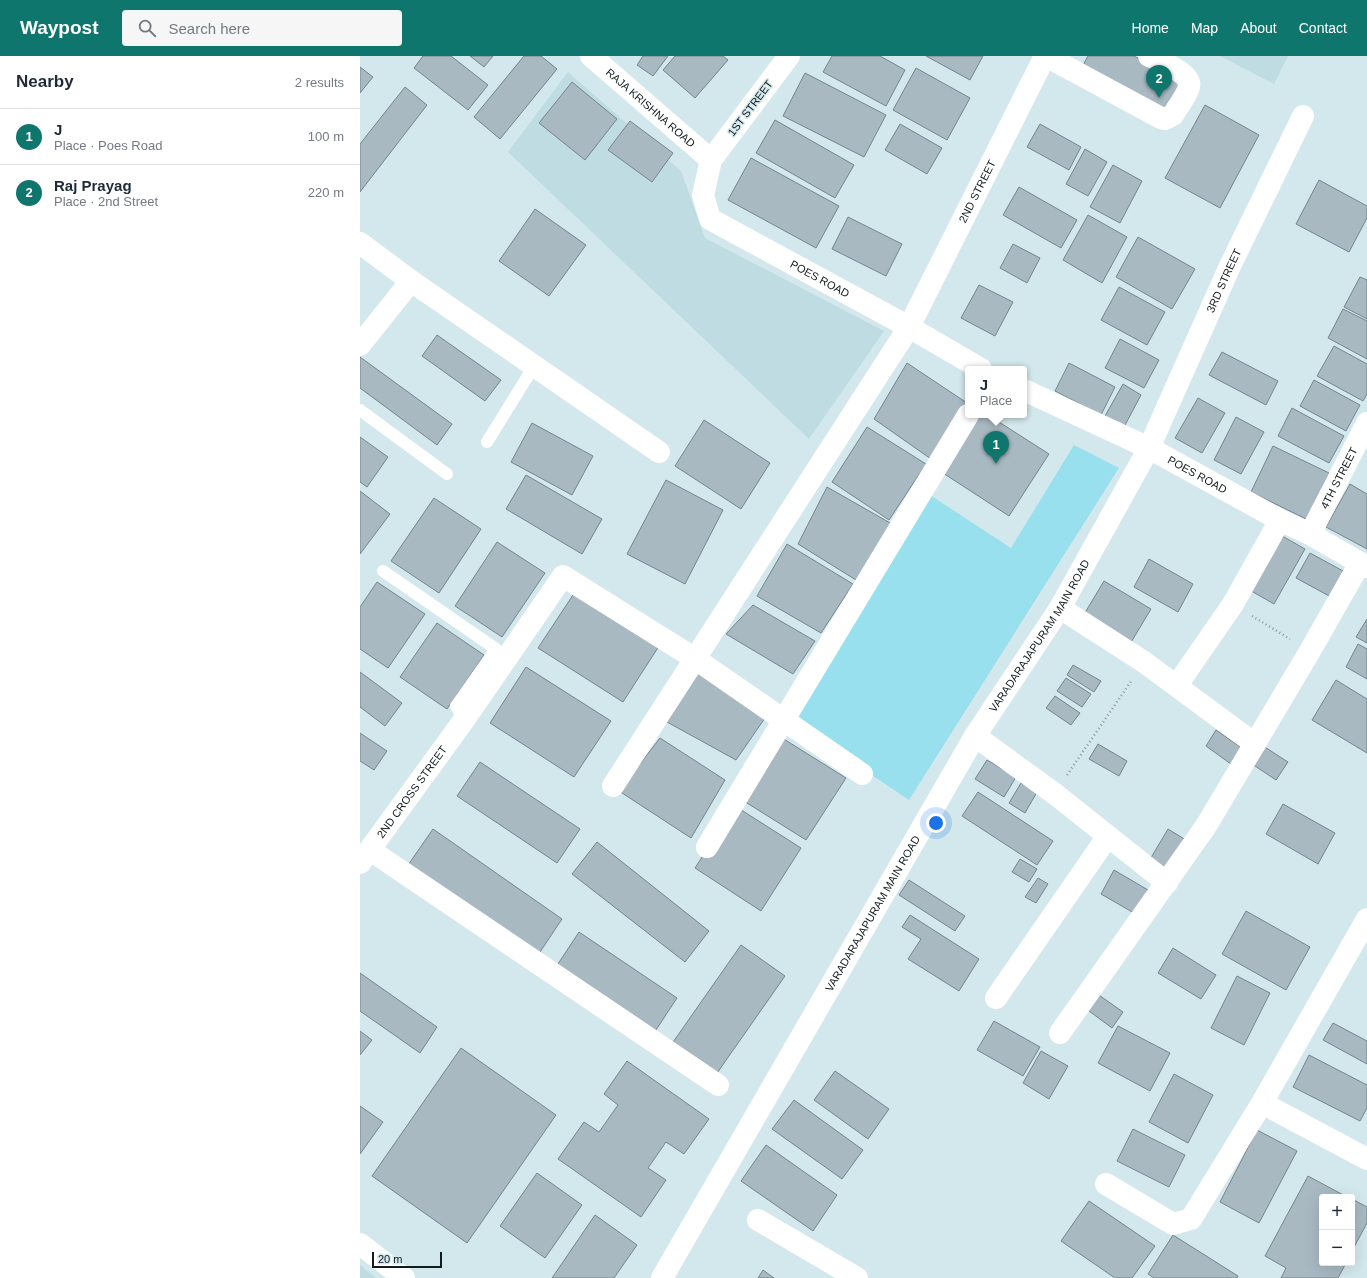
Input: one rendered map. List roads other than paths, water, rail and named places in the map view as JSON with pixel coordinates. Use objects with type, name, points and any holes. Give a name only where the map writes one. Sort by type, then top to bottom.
[{"type":"street","name":"RAJA KRISHNA ROAD","points":[[591,56],[711,160]]},
{"type":"street","name":"1ST STREET","points":[[711,160],[789,56]]},
{"type":"street","points":[[1045,56],[1080,64],[1161,118],[1169,118],[1174,115],[1189,87],[1189,81],[1184,74],[1149,56]]},
{"type":"street","name":"2ND STREET","points":[[613,786],[694,658],[909,327],[1045,56]]},
{"type":"street","name":"3RD STREET","points":[[1149,448],[1230,266],[1302,116]]},
{"type":"street","name":"POES ROAD","points":[[711,160],[703,195],[710,219],[909,327],[976,366]]},
{"type":"street","points":[[360,243],[411,281],[659,452]]},
{"type":"street","points":[[360,345],[411,281]]},
{"type":"street","name":"POES ROAD","points":[[1027,391],[1149,448],[1280,520],[1310,534],[1364,565]]},
{"type":"street","points":[[706,847],[785,720],[966,418]]},
{"type":"street","name":"4TH STREET","points":[[1310,534],[1367,423]]},
{"type":"street","name":"VARADARAJAPURAM MAIN ROAD","points":[[662,1278],[975,736],[1060,608],[1149,448]]},
{"type":"street","points":[[1177,685],[1233,604],[1280,520]]},
{"type":"street","points":[[1060,1033],[1206,826],[1310,651],[1364,565]]},
{"type":"street","name":"2ND CROSS STREET","points":[[365,857],[464,720],[563,576],[694,658]]},
{"type":"street","points":[[1060,608],[1177,685],[1255,744]]},
{"type":"street","points":[[694,658],[862,774]]},
{"type":"street","points":[[975,736],[1055,794],[1167,883]]},
{"type":"street","points":[[996,998],[1108,836]]},
{"type":"street","points":[[365,857],[718,1085]]},
{"type":"street","points":[[1106,1184],[1173,1224],[1191,1219],[1262,1103],[1367,919]]},
{"type":"street","points":[[1262,1103],[1366,1156]]},
{"type":"street","points":[[758,1220],[857,1278]]},
{"type":"street","points":[[360,1244],[404,1278]]},
{"type":"lane","points":[[487,442],[534,366]]},
{"type":"lane","points":[[360,410],[447,474]]},
{"type":"lane","points":[[383,570],[496,648],[456,706],[464,720]]},
{"type":"place","name":"Raj Prayag","points":[[1159,98]]},
{"type":"place","name":"J","points":[[996,464]]}]
